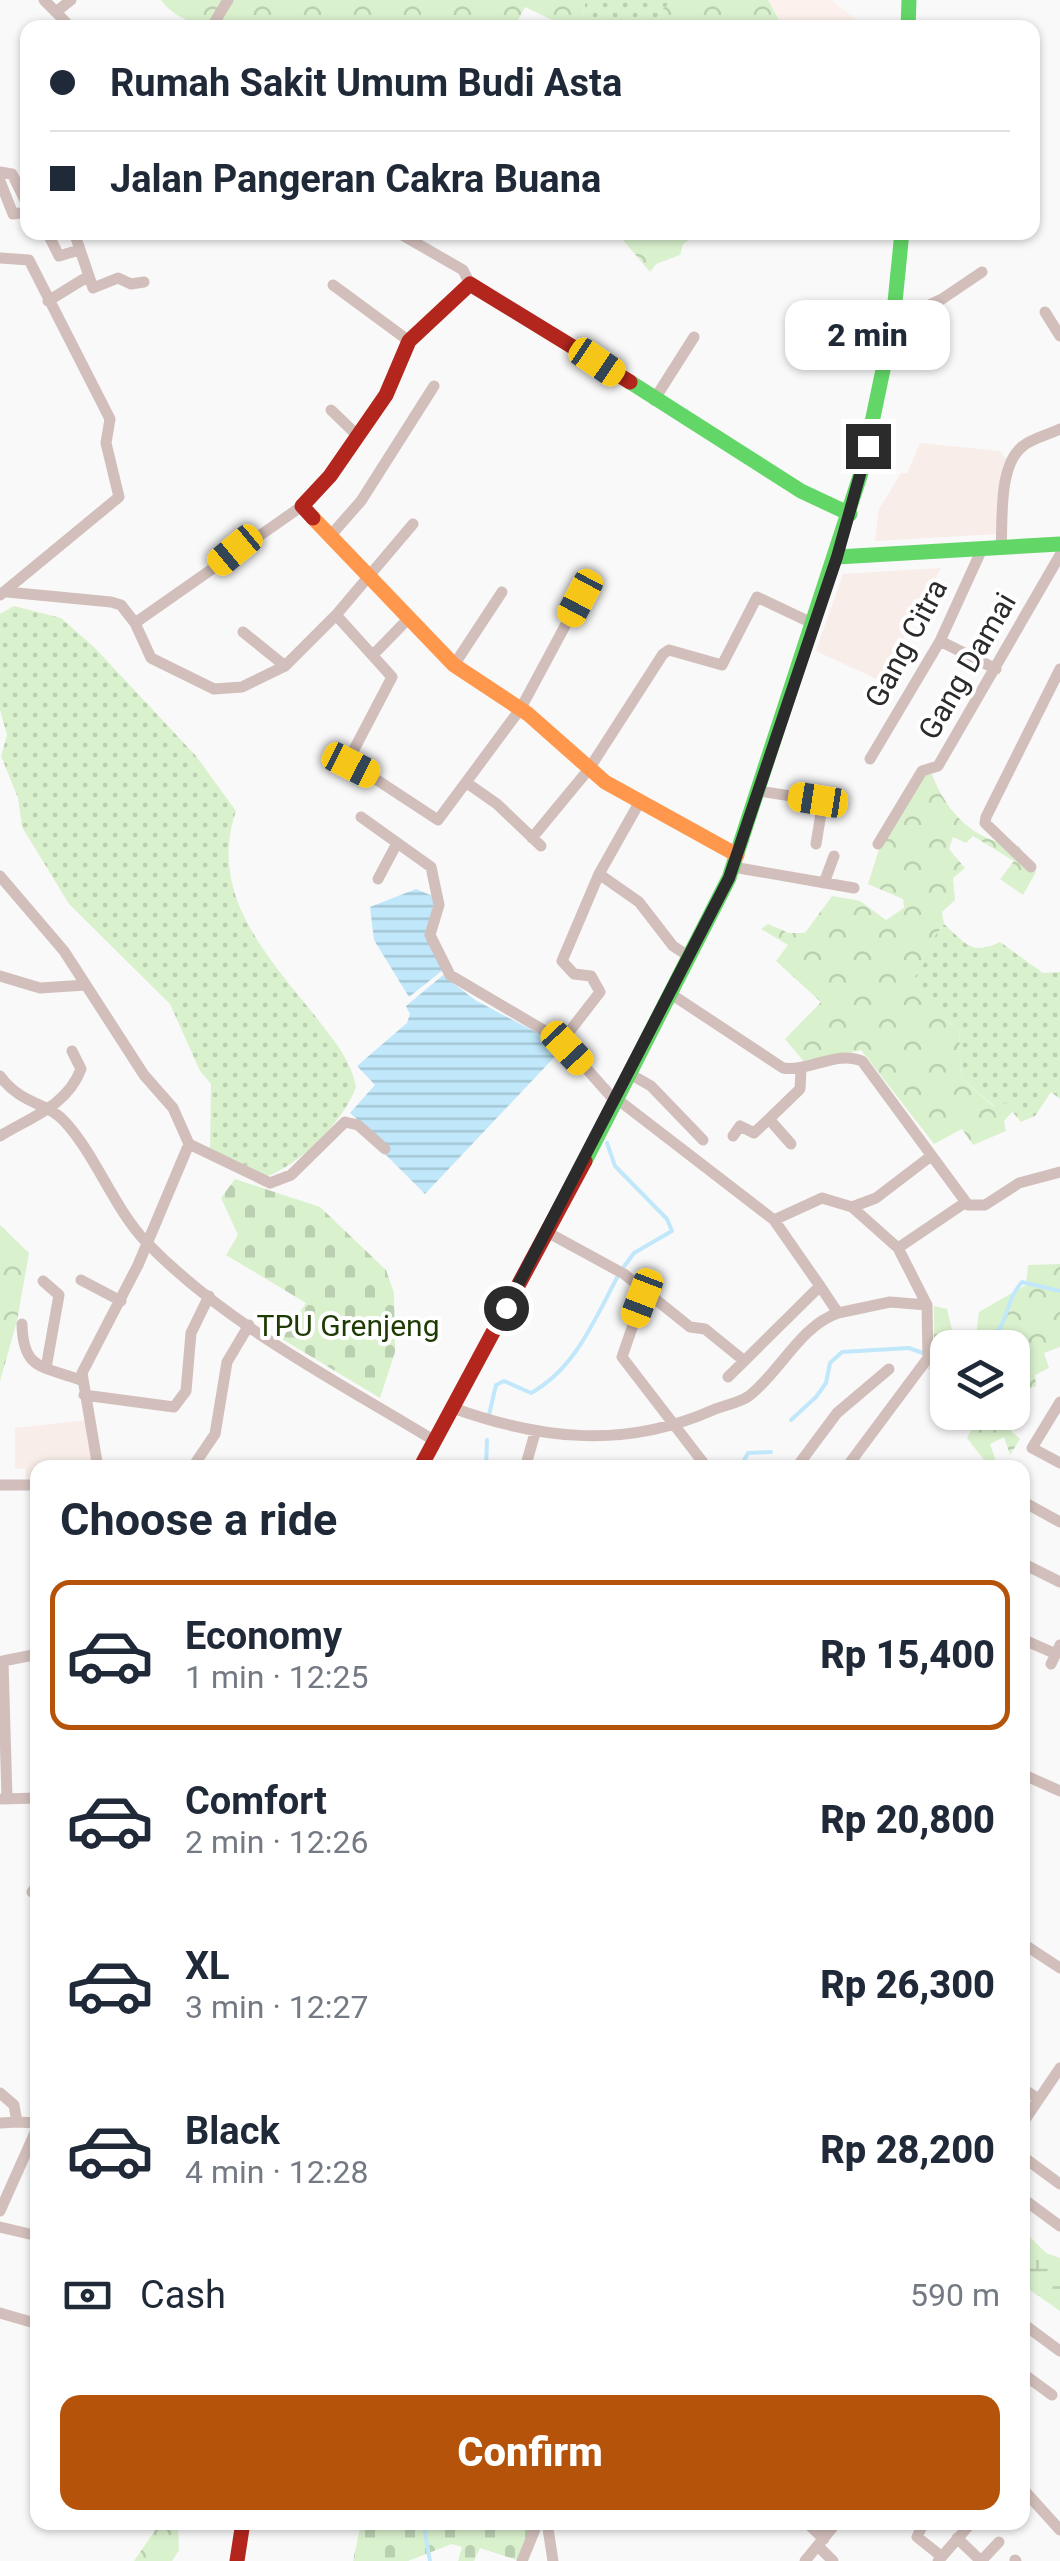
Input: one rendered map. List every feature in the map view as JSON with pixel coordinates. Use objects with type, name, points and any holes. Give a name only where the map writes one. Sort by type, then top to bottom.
[{"type":"street","points":[[44,0],[64,20]]},
{"type":"street","points":[[56,12],[71,0]]},
{"type":"street","points":[[0,172],[12,174],[20,192]]},
{"type":"street","points":[[0,181],[13,214],[20,212]]},
{"type":"street","points":[[52,240],[59,256],[79,250]]},
{"type":"street","points":[[76,240],[86,277],[96,289],[118,278],[131,284],[144,282]]},
{"type":"street","points":[[411,240],[463,270],[470,284],[540,324],[654,400],[836,508]]},
{"type":"street","points":[[424,1460],[617,1100],[735,861],[759,791],[805,620],[837,557],[836,508],[893,322],[901,240]]},
{"type":"street","points":[[0,258],[29,260],[110,419],[106,443],[120,497],[4,594]]},
{"type":"street","points":[[893,322],[942,299],[982,272]]},
{"type":"street","points":[[48,301],[86,277]]},
{"type":"street","points":[[136,624],[302,506],[386,395],[409,341],[470,284]]},
{"type":"street","points":[[333,285],[409,341]]},
{"type":"street","points":[[1045,312],[1060,336]]},
{"type":"street","points":[[654,400],[694,337]]},
{"type":"street","points":[[331,535],[372,486],[434,386]]},
{"type":"street","points":[[331,410],[358,436]]},
{"type":"street","points":[[1001,548],[1006,479],[1013,458],[1027,443],[1060,429]]},
{"type":"street","points":[[302,506],[454,665],[521,708],[589,770],[735,861],[854,888]]},
{"type":"street","points":[[4,594],[116,603],[136,624],[151,658],[214,688],[242,687],[285,666],[369,580],[413,524]]},
{"type":"street","points":[[837,557],[1060,544]]},
{"type":"street","name":"Gang Citra","points":[[870,759],[940,641],[982,549]]},
{"type":"street","name":"Gang Damai","points":[[878,844],[922,771],[938,766],[1060,555]]},
{"type":"street","points":[[454,665],[502,592]]},
{"type":"street","points":[[467,784],[497,804],[537,842],[665,652],[722,665],[757,596],[805,620]]},
{"type":"street","points":[[336,615],[392,677],[350,756],[351,765],[438,820],[521,708],[580,598]]},
{"type":"street","points":[[374,654],[407,620]]},
{"type":"street","points":[[244,632],[285,666]]},
{"type":"street","points":[[940,641],[996,669]]},
{"type":"street","points":[[1031,867],[985,823],[1060,669]]},
{"type":"street","points":[[759,791],[823,801],[816,844]]},
{"type":"street","points":[[562,1041],[600,992],[592,976],[574,974],[562,961],[599,874],[639,802]]},
{"type":"street","points":[[361,817],[431,867],[439,905],[430,936],[450,975],[562,1041],[617,1100],[774,1220],[838,1312]]},
{"type":"street","points":[[378,879],[396,845]]},
{"type":"street","points":[[824,883],[834,856]]},
{"type":"street","points":[[599,874],[639,902],[672,946],[690,957]]},
{"type":"street","points":[[0,876],[64,951],[144,1075],[173,1108],[189,1144],[270,1183],[291,1175],[345,1122],[358,1125],[385,1149]]},
{"type":"street","points":[[0,976],[40,988],[86,986]]},
{"type":"street","points":[[671,994],[782,1068],[800,1070],[833,1060],[862,1061],[966,1202],[975,1207],[1020,1183],[1060,1172]]},
{"type":"street","points":[[0,1136],[46,1111],[80,1074],[72,1051]]},
{"type":"street","points":[[733,1136],[741,1126],[754,1133],[800,1089],[800,1070]]},
{"type":"street","points":[[630,1074],[651,1086],[704,1140]]},
{"type":"street","points":[[0,1076],[12,1093],[68,1124],[102,1184],[147,1242],[210,1296],[249,1325],[435,1441]]},
{"type":"street","points":[[769,1119],[791,1144]]},
{"type":"street","points":[[96,1460],[81,1380],[91,1349],[121,1301],[189,1144]]},
{"type":"street","points":[[852,1207],[876,1198],[931,1156]]},
{"type":"street","points":[[774,1220],[822,1198],[852,1207],[898,1248],[926,1304],[930,1353],[852,1460]]},
{"type":"street","points":[[898,1248],[966,1202]]},
{"type":"street","points":[[547,1232],[621,1272],[690,1327],[705,1330],[742,1359]]},
{"type":"street","points":[[80,1280],[121,1301]]},
{"type":"street","points":[[43,1281],[59,1295],[46,1368]]},
{"type":"street","points":[[728,1377],[820,1286]]},
{"type":"street","points":[[644,1290],[621,1356],[673,1429],[701,1460]]},
{"type":"street","points":[[84,1395],[174,1406],[186,1391],[191,1333],[210,1296]]},
{"type":"street","points":[[453,1408],[561,1437],[673,1429],[746,1398],[814,1327],[838,1312],[890,1302],[926,1304]]},
{"type":"street","points":[[22,1324],[24,1354],[46,1368],[81,1380]]},
{"type":"street","points":[[197,1460],[215,1434],[227,1362],[249,1325]]},
{"type":"street","points":[[802,1460],[837,1413],[888,1369]]},
{"type":"street","points":[[1060,1402],[1028,1446],[1060,1463]]},
{"type":"street","points":[[527,1460],[535,1433]]},
{"type":"street","points":[[0,1485],[30,1485]]},
{"type":"street","points":[[1030,1505],[1060,1522]]},
{"type":"street","points":[[1030,1568],[1060,1582]]},
{"type":"street","points":[[1030,1642],[1056,1654]]},
{"type":"street","points":[[30,1656],[2,1661],[3,1799],[30,1798]]},
{"type":"street","points":[[1030,1778],[1060,1791]]},
{"type":"street","points":[[1030,1947],[1060,1968]]},
{"type":"street","points":[[1030,2111],[1060,2068]]},
{"type":"street","points":[[0,2093],[16,2110],[17,2122]]},
{"type":"street","points":[[1030,2093],[1038,2098]]},
{"type":"street","points":[[0,2123],[30,2124]]},
{"type":"street","points":[[0,2211],[30,2143]]},
{"type":"street","points":[[1030,2162],[1060,2184]]},
{"type":"street","points":[[1030,2204],[1060,2226]]},
{"type":"street","points":[[0,2226],[30,2234]]},
{"type":"street","points":[[0,2313],[30,2322]]},
{"type":"street","points":[[1030,2329],[1060,2351]]},
{"type":"street","points":[[1030,2378],[1052,2395]]},
{"type":"street","points":[[1030,2497],[1060,2530]]},
{"type":"street","points":[[237,2561],[242,2530]]},
{"type":"street","points":[[522,2561],[535,2530]]},
{"type":"street","points":[[549,2530],[553,2561]]},
{"type":"street","points":[[812,2530],[833,2561]]},
{"type":"street","points":[[805,2561],[831,2530]]},
{"type":"street","points":[[920,2530],[917,2537],[940,2559],[964,2530]]},
{"type":"street","points":[[957,2538],[981,2561],[999,2542]]},
{"type":"shaded area","points":[[768,0],[831,0],[857,20],[779,20]]},
{"type":"shaded area","points":[[920,443],[1000,451],[1007,460],[998,534],[875,541],[879,509],[901,473],[907,473]]},
{"type":"shaded area","points":[[941,568],[881,681],[816,651],[843,574]]},
{"type":"shaded area","points":[[86,1420],[95,1460],[30,1460],[30,1480],[26,1480],[25,1468],[15,1469],[15,1428]]},
{"type":"green space","points":[[161,0],[586,0],[582,20],[552,20],[525,7],[518,20],[187,20]]},
{"type":"green space","points":[[586,0],[675,0],[661,10],[659,20],[582,20]]},
{"type":"green space","points":[[675,0],[768,0],[779,20],[659,20],[661,10]]},
{"type":"green space","points":[[623,240],[689,240],[683,244],[680,255],[656,264],[650,272]]},
{"type":"green space","points":[[14,606],[61,618],[95,648],[196,756],[236,811],[229,842],[230,871],[248,925],[331,1036],[350,1068],[356,1087],[331,1128],[292,1163],[265,1177],[210,1151],[211,1084],[200,1071],[170,1004],[69,904],[22,827],[18,798],[1,756],[7,735],[0,710],[0,614]]},
{"type":"green space","points":[[932,774],[945,801],[965,824],[989,839],[1019,846],[1036,872],[1023,895],[1000,879],[1014,861],[973,836],[966,843],[953,837],[949,849],[965,868],[953,878],[955,900],[942,912],[944,924],[925,949],[931,954],[908,986],[959,1031],[961,1078],[993,1106],[1006,1103],[1013,1111],[1004,1121],[1006,1131],[973,1145],[962,1129],[934,1144],[861,1050],[806,1064],[785,1039],[821,1002],[776,961],[788,945],[761,929],[768,924],[789,933],[805,933],[832,896],[860,901],[886,920],[904,908],[903,899],[868,884],[881,843],[925,775]]},
{"type":"green space","points":[[944,924],[969,945],[982,948],[1000,942],[1043,973],[1060,972],[1060,1099],[1051,1092],[1035,1116],[1021,1122],[1006,1104],[994,1106],[961,1078],[959,1031],[908,986],[930,954],[924,950]]},
{"type":"green space","name":"TPU Grenjeng","points":[[235,1179],[320,1207],[386,1270],[394,1293],[395,1352],[380,1398],[282,1339],[306,1303],[226,1255],[238,1235],[221,1198]]},
{"type":"green space","points":[[0,1225],[29,1253],[17,1321],[0,1381]]},
{"type":"green space","points":[[1060,1264],[1060,1347],[1044,1353],[1049,1368],[1035,1375],[1036,1386],[1030,1388],[1030,1330],[977,1330],[979,1312],[1026,1285],[1028,1265]]},
{"type":"green space","points":[[934,1306],[947,1309],[952,1330],[934,1330]]},
{"type":"green space","points":[[971,1430],[1012,1430],[1020,1439],[1010,1455],[1004,1437],[990,1444],[996,1460],[984,1460],[967,1438]]},
{"type":"green space","points":[[1030,2237],[1046,2253],[1060,2258],[1060,2311],[1030,2290]]},
{"type":"green space","points":[[155,2530],[178,2530],[179,2550],[172,2561],[134,2561]]},
{"type":"green space","points":[[360,2530],[531,2530],[520,2561],[480,2548],[474,2561],[458,2561],[462,2547],[452,2544],[408,2561],[353,2561]]},
{"type":"water","points":[[416,889],[435,897],[429,924],[443,970],[409,997],[374,940],[370,907]]},
{"type":"water","points":[[443,975],[475,1000],[564,1047],[425,1194],[382,1151],[386,1145],[350,1113],[375,1085],[357,1066],[407,1023],[410,1014],[406,1006]]},
{"type":"waterway","points":[[607,1143],[615,1166],[667,1219],[672,1231],[634,1253],[623,1268]]},
{"type":"waterway","points":[[489,1415],[496,1385],[504,1381],[531,1393],[560,1370],[583,1341],[618,1276]]},
{"type":"waterway","points":[[998,1330],[1022,1282],[1060,1291]]},
{"type":"waterway","points":[[791,1420],[816,1397],[826,1383],[830,1363],[842,1352],[909,1348],[923,1353]]},
{"type":"waterway","points":[[486,1460],[487,1440]]},
{"type":"waterway","points":[[744,1460],[748,1453],[771,1452]]},
{"type":"waterway","points":[[424,2530],[430,2561]]},
{"type":"traffic: fast","points":[[908,20],[909,0]]},
{"type":"traffic: fast","points":[[585,1161],[729,878],[862,470],[893,322],[901,240]]},
{"type":"traffic: fast","points":[[630,382],[801,491],[850,514]]},
{"type":"traffic: fast","points":[[837,557],[1060,544]]},
{"type":"traffic: slow","points":[[313,518],[454,665],[528,714],[605,782],[737,855]]},
{"type":"traffic: jam","points":[[313,518],[302,506],[330,476],[386,395],[409,341],[470,284],[630,382]]},
{"type":"traffic: jam","points":[[424,1460],[585,1161]]},
{"type":"traffic: jam","points":[[237,2561],[242,2530]]},
{"type":"route","points":[[506,1308],[729,878],[837,557],[868,446]]}]
